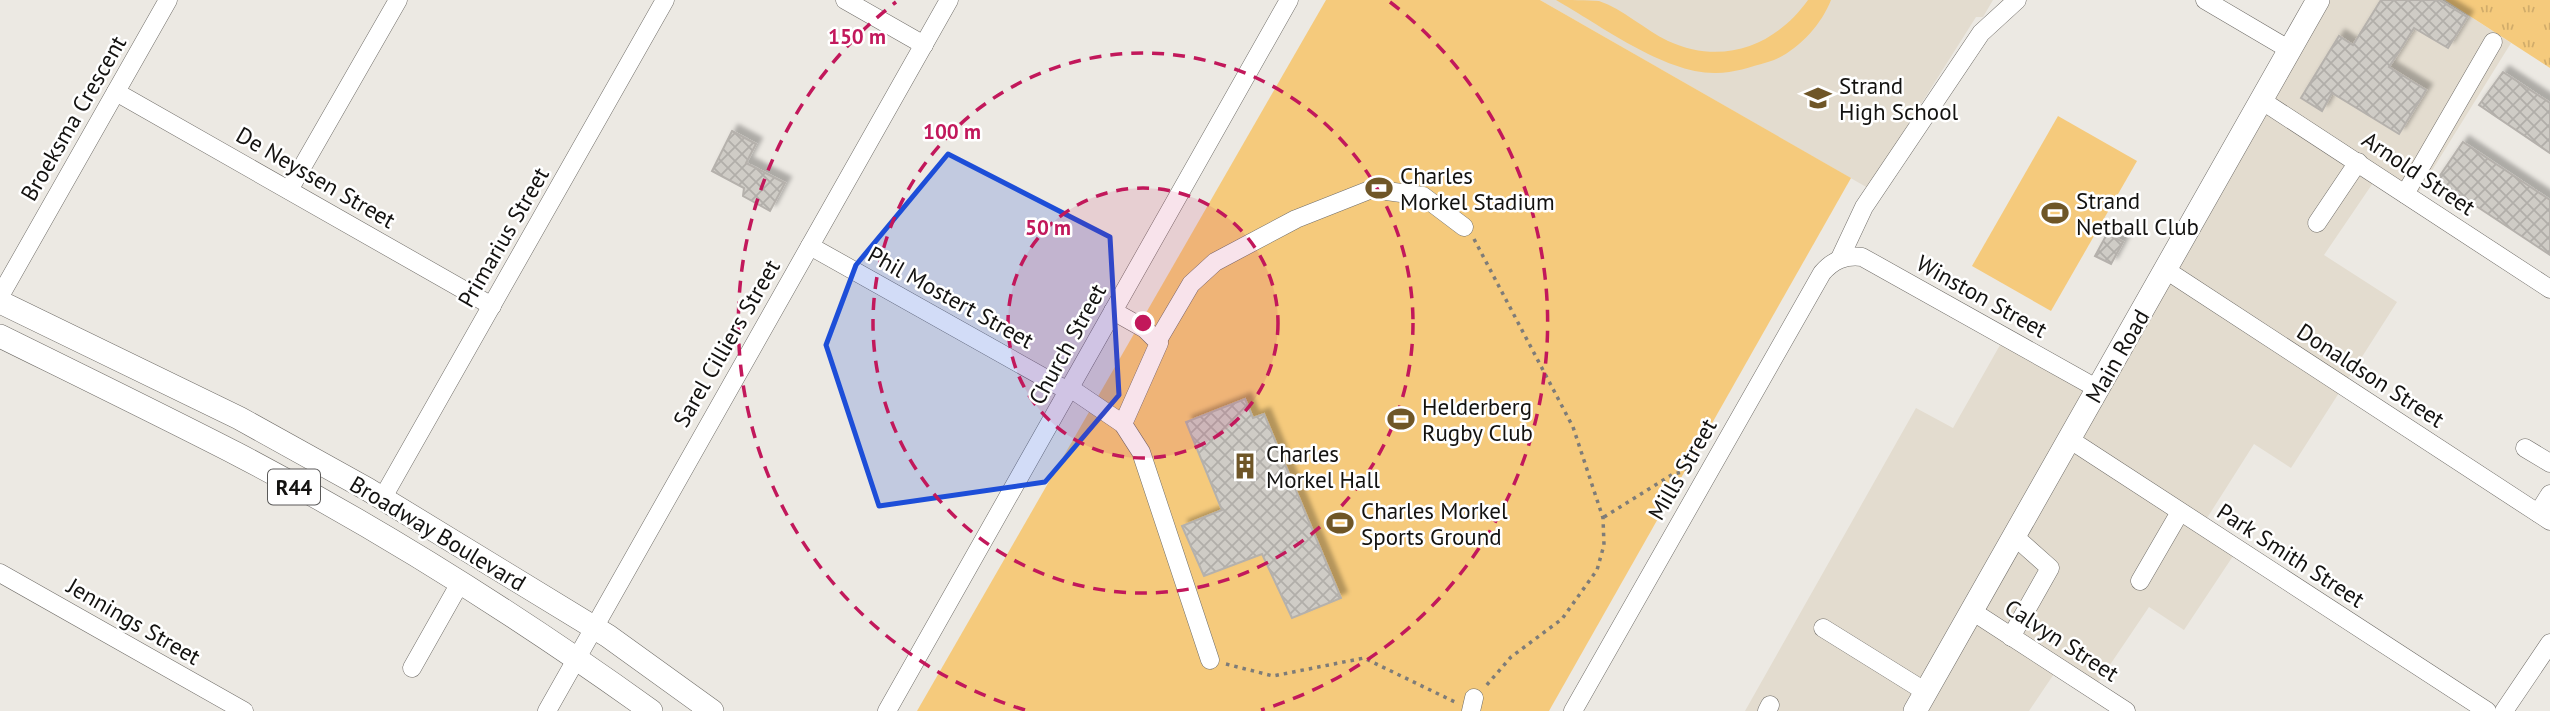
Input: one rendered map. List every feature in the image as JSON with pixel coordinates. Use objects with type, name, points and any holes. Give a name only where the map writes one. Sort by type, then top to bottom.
[{"type":"main road","name":"Main Road","points":[[1920,702],[2318,0]]},
{"type":"main road","name":"Broadway Boulevard","points":[[0,302],[239,418],[382,499],[595,628],[712,711]]},
{"type":"main road","name":"Broadway Boulevard","points":[[0,336],[239,456],[460,583],[651,711]]},
{"type":"street","name":"Broeksma Crescent","points":[[0,296],[168,0]]},
{"type":"street","points":[[289,190],[398,0]]},
{"type":"street","name":"Primarius Street","points":[[382,499],[665,0]]},
{"type":"street","points":[[845,0],[924,45]]},
{"type":"street","name":"Sarel Cilliers Street","points":[[547,711],[949,0]]},
{"type":"street","name":"Church Street","points":[[887,711],[1289,0]]},
{"type":"street","name":"Mills Street","points":[[1573,711],[1822,273],[1840,258],[1864,207],[1981,33],[2017,0]]},
{"type":"street","points":[[2205,0],[2290,50]]},
{"type":"street","points":[[2405,194],[2493,43]]},
{"type":"street","name":"De Neyssen Street","points":[[116,92],[492,306]]},
{"type":"street","name":"Arnold Street","points":[[2261,100],[2550,289]]},
{"type":"street","points":[[2318,223],[2358,162]]},
{"type":"street","points":[[1210,660],[1141,452],[1124,424],[1159,346],[1158,340],[1191,284],[1215,262],[1296,219],[1372,189],[1423,196],[1464,226]]},
{"type":"street","name":"Phil Mostert Street","points":[[810,246],[1110,412],[1124,424]]},
{"type":"street","name":"Winston Street","points":[[1840,258],[1862,257],[2098,389]]},
{"type":"street","name":"Donaldson Street","points":[[2165,270],[2544,517]]},
{"type":"street","points":[[1113,311],[1158,340]]},
{"type":"street","name":"Park Smith Street","points":[[2069,439],[2487,711]]},
{"type":"street","points":[[2525,448],[2550,463]]},
{"type":"street","points":[[2544,517],[2550,494]]},
{"type":"street","points":[[2140,581],[2180,512]]},
{"type":"street","points":[[2011,636],[2050,568],[2014,536]]},
{"type":"street","name":"Jennings Street","points":[[0,573],[244,711]]},
{"type":"street","points":[[412,668],[460,583]]},
{"type":"street","name":"Calvyn Street","points":[[1972,611],[2126,711]]},
{"type":"street","points":[[1823,628],[1920,702]]},
{"type":"street","points":[[2504,711],[2550,642]]},
{"type":"path","points":[[1210,660],[1273,676],[1364,658],[1462,705],[1473,704],[1511,657],[1562,619],[1597,570],[1604,545],[1603,517],[1573,427],[1481,247],[1464,226]]},
{"type":"path","points":[[1603,517],[1673,474],[1692,470],[1706,476]]},
{"type":"highlighted area","points":[[948,154],[1110,237],[1119,395],[1045,482],[879,506],[826,345],[856,265]]},
{"type":"shaded area","name":"Strand High School","points":[[1540,0],[1993,0],[1983,17],[1976,17],[1868,188]]},
{"type":"shaded area","points":[[2322,0],[2445,0],[2511,43],[2413,201],[2377,177],[2324,255],[2397,302],[2291,468],[2254,444],[2202,526],[2237,550],[2184,630],[2149,607],[2093,690],[2058,668],[2029,711],[1745,711],[1916,408],[1953,428],[2004,338],[2099,391]]},
{"type":"green space","name":"Charles Morkel Sports Ground","points":[[1326,0],[1540,0],[1851,178],[1549,711],[917,711]]},
{"type":"green space","points":[[1556,0],[1599,1],[1617,9],[1668,41],[1708,52],[1728,51],[1764,40],[1795,16],[1808,0],[1831,0],[1814,29],[1788,53],[1748,68],[1716,73],[1676,66],[1655,57]]},
{"type":"green space","points":[[2445,0],[2550,0],[2550,68]]},
{"type":"green space","name":"Strand Netball Club","points":[[2058,116],[2137,161],[2051,311],[1972,266]]},
{"type":"building","points":[[2381,0],[2439,0],[2467,17],[2448,48],[2414,28],[2389,67],[2426,90],[2399,134],[2332,93],[2322,111],[2301,98],[2339,36],[2353,45]]},
{"type":"building","points":[[2503,72],[2550,103],[2550,153],[2479,105]]},
{"type":"building","points":[[732,131],[756,144],[746,163],[785,183],[770,211],[743,196],[744,188],[712,171]]},
{"type":"building","points":[[2463,142],[2550,200],[2550,255],[2437,180]]},
{"type":"building","points":[[2107,234],[2123,242],[2111,264],[2095,256]]},
{"type":"building","name":"Charles Morkel Hall","points":[[1245,399],[1253,418],[1264,414],[1341,598],[1292,618],[1262,554],[1204,576],[1182,526],[1222,510],[1186,422]]},
{"type":"place","name":"Strand High School","points":[[1818,98]]},
{"type":"place","name":"Charles Morkel Stadium","points":[[1379,188]]},
{"type":"place","name":"Strand Netball Club","points":[[2055,213]]},
{"type":"place","name":"Helderberg Rugby Club","points":[[1401,419]]},
{"type":"place","name":"Charles Morkel Hall","points":[[1245,466]]},
{"type":"place","name":"Charles Morkel Sports Ground","points":[[1340,523]]}]
